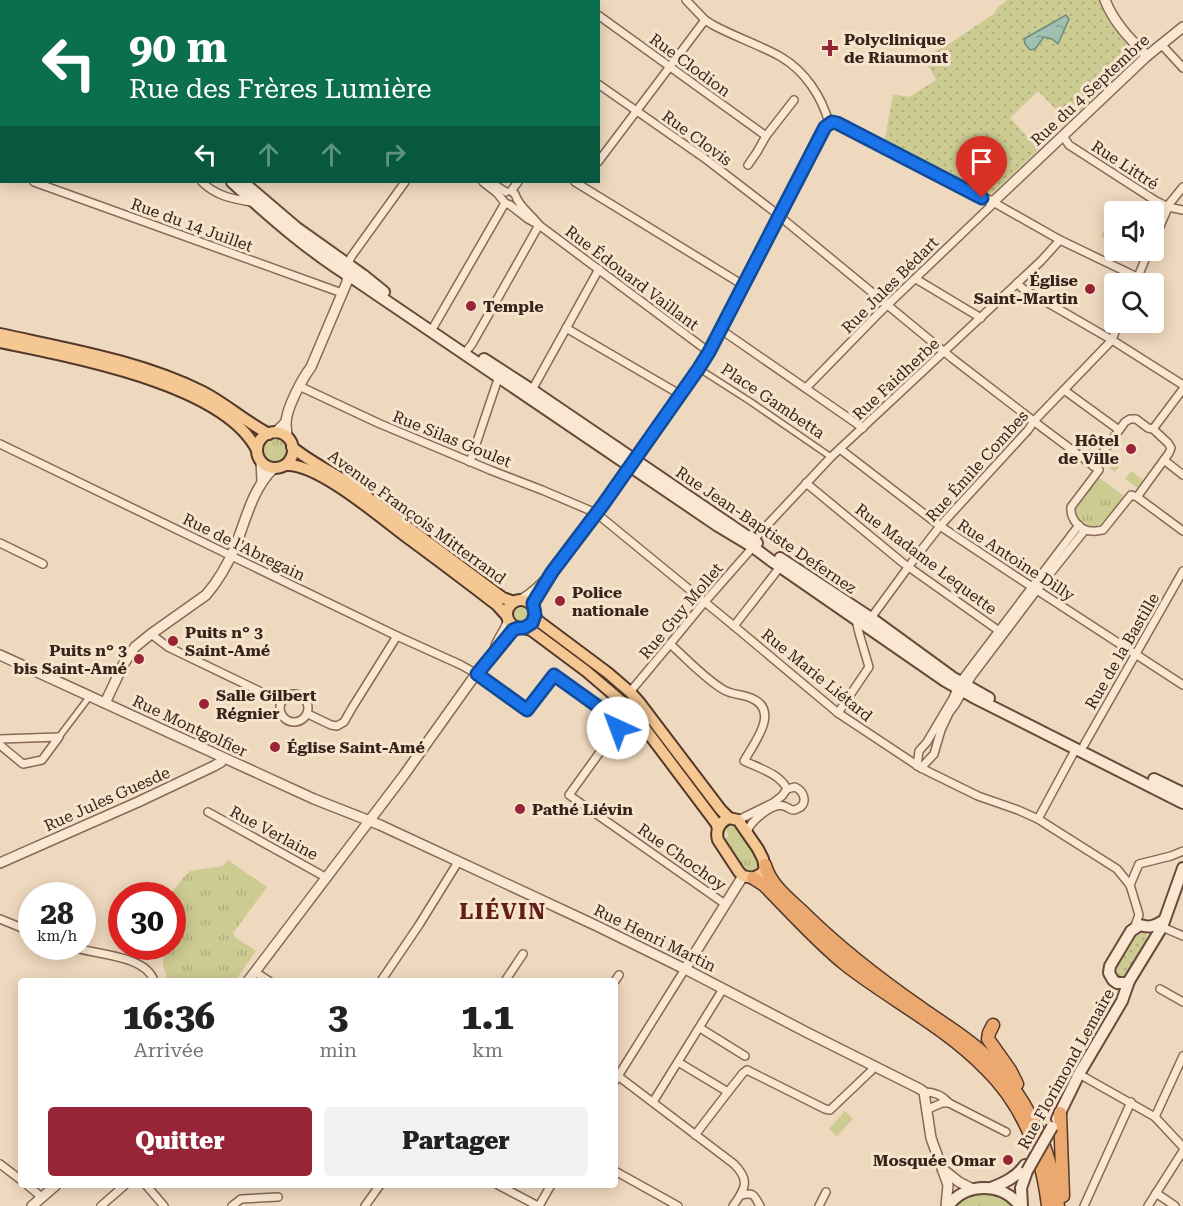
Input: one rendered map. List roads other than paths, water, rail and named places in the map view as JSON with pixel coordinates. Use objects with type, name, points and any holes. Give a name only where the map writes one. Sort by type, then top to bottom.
[{"type":"highway","points":[[765,865],[779,890],[850,956],[968,1040],[987,1057],[1008,1081],[1031,1115]]},
{"type":"highway","points":[[748,877],[764,885],[844,963],[890,998],[947,1036],[986,1068],[1013,1102],[1030,1134],[1044,1173],[1048,1206]]},
{"type":"highway","points":[[993,1025],[988,1039],[1010,1070],[1038,1131],[1052,1172],[1058,1206]]},
{"type":"highway","points":[[1053,1120],[1064,1206]]},
{"type":"main road","points":[[233,183],[332,266],[348,270]]},
{"type":"main road","points":[[248,183],[348,270]]},
{"type":"main road","name":"Rue Jean-Baptiste Defernez","points":[[348,270],[368,279],[500,374],[532,390],[633,463]]},
{"type":"main road","name":"Rue Jean-Baptiste Defernez","points":[[348,270],[633,463],[871,618],[962,687]]},
{"type":"main road","points":[[0,334],[105,358],[160,374],[204,393],[256,427],[290,442],[310,465]]},
{"type":"main road","points":[[0,342],[110,368],[168,386],[221,413],[245,432],[266,466],[274,468],[286,465],[310,465]]},
{"type":"main road","points":[[257,450],[261,439],[272,433]]},
{"type":"main road","points":[[286,465],[291,459],[290,442]]},
{"type":"main road","name":"Avenue François Mitterrand","points":[[310,465],[325,478],[500,601]]},
{"type":"main road","name":"Rue Jean-Baptiste Defernez","points":[[754,543],[780,567],[856,620],[962,687],[1183,802]]},
{"type":"main road","points":[[500,601],[528,602],[537,620],[611,675],[630,692],[721,810],[733,819],[747,832],[765,865],[762,874],[748,877],[733,863],[718,840],[718,828],[723,821],[733,819]]},
{"type":"main road","points":[[500,601],[514,623],[531,630],[620,699],[646,730],[718,828]]},
{"type":"main road","points":[[514,623],[507,610],[517,601]]},
{"type":"main road","points":[[514,623],[532,623],[534,611]]},
{"type":"main road","name":"Rue Jean-Baptiste Defernez","points":[[1080,747],[1183,793]]},
{"type":"main road","name":"Rue Florimond Lemaire","points":[[1026,1168],[1122,1001],[1130,981],[1163,924],[1183,867]]},
{"type":"main road","points":[[1139,928],[1163,924]]},
{"type":"main road","points":[[1139,928],[1151,934],[1152,942]]},
{"type":"main road","name":"Rue Florimond Lemaire","points":[[1053,1120],[1116,1001],[1119,992],[1117,983],[1109,973],[1110,966],[1139,928]]},
{"type":"main road","points":[[1117,983],[1130,981]]},
{"type":"main road","points":[[947,1206],[957,1196],[973,1189],[991,1188],[1014,1177],[1026,1168]]},
{"type":"main road","points":[[1021,1206],[1021,1188],[1026,1168]]},
{"type":"main road","points":[[991,1188],[1009,1195],[1021,1206]]},
{"type":"street","points":[[686,0],[705,20],[792,64],[819,96],[829,123]]},
{"type":"street","points":[[1105,0],[1119,26],[1147,56]]},
{"type":"street","name":"Rue Clodion","points":[[600,16],[766,136]]},
{"type":"street","points":[[600,159],[705,20]]},
{"type":"street","name":"Rue du 4 Septembre","points":[[993,203],[1055,144],[1066,140],[1147,56],[1183,27]]},
{"type":"street","points":[[1161,44],[1183,68]]},
{"type":"street","name":"Rue Clovis","points":[[600,85],[707,160],[779,216],[944,352],[1096,468]]},
{"type":"street","points":[[748,165],[766,136],[794,100]]},
{"type":"street","points":[[534,611],[533,603],[552,572],[633,463],[709,352],[829,123],[837,123],[1123,273]]},
{"type":"street","name":"Rue Littré","points":[[1066,140],[1156,201],[1168,207],[1183,210]]},
{"type":"street","name":"Rue du 14 Juillet","points":[[37,183],[342,293]]},
{"type":"street","points":[[203,183],[218,194],[253,201]]},
{"type":"street","points":[[290,442],[286,422],[303,376],[310,367],[342,293],[352,256],[404,183]]},
{"type":"street","name":"Rue Édouard Vaillant","points":[[485,183],[508,198]]},
{"type":"street","name":"Rue Édouard Vaillant","points":[[491,183],[528,219],[599,268],[709,352]]},
{"type":"street","points":[[434,326],[517,183]]},
{"type":"street","points":[[581,183],[743,285]]},
{"type":"street","points":[[1164,216],[1183,187]]},
{"type":"street","name":"Rue Jules Bédart","points":[[806,388],[993,203]]},
{"type":"street","points":[[468,349],[539,225]]},
{"type":"street","name":"Rue Faidherbe","points":[[754,543],[831,457],[981,318],[1060,240]]},
{"type":"street","points":[[532,390],[599,268]]},
{"type":"street","points":[[916,279],[981,318]]},
{"type":"street","points":[[1017,283],[1183,385]]},
{"type":"street","points":[[566,328],[681,395]]},
{"type":"street","name":"Place Gambetta","points":[[720,329],[863,429]]},
{"type":"street","points":[[1112,340],[1115,333]]},
{"type":"street","name":"Rue Émile Combes","points":[[871,618],[940,526],[1034,421],[1112,340]]},
{"type":"street","name":"Place Gambetta","points":[[699,368],[831,457]]},
{"type":"street","points":[[470,462],[500,374]]},
{"type":"street","name":"Rue Silas Goulet","points":[[299,386],[378,423],[596,513]]},
{"type":"street","points":[[1153,429],[1183,389]]},
{"type":"street","points":[[1064,390],[1119,430]]},
{"type":"street","points":[[1130,419],[1136,419],[1153,429],[1171,448],[1164,460],[1103,530],[1092,531],[1082,528],[1072,519],[1071,507],[1119,430],[1130,419]]},
{"type":"street","points":[[272,433],[286,422]]},
{"type":"street","name":"Rue de l'Abregain","points":[[0,444],[398,636],[461,664],[477,674]]},
{"type":"street","name":"Rue Antoine Dilly","points":[[840,449],[940,526],[1183,685]]},
{"type":"street","points":[[1164,460],[1183,475]]},
{"type":"street","points":[[261,461],[262,481]]},
{"type":"street","points":[[105,703],[123,664],[132,651],[151,634],[206,595],[212,587],[231,555],[262,481],[274,468]]},
{"type":"street","name":"Rue Madame Lequette","points":[[806,483],[909,567],[1001,632]]},
{"type":"street","points":[[1134,496],[1183,531]]},
{"type":"street","name":"Rue Marie Liétard","points":[[596,513],[838,713],[919,767],[978,796],[1038,819],[1118,870],[1130,885]]},
{"type":"street","points":[[919,767],[919,751],[962,687],[1034,588],[1082,528]]},
{"type":"street","points":[[0,543],[43,564]]},
{"type":"street","name":"Rue Guy Mollet","points":[[630,692],[754,543]]},
{"type":"street","points":[[734,626],[780,567]]},
{"type":"street","name":"Rue de la Bastille","points":[[1038,819],[1072,754],[1080,747],[1136,655],[1183,571]]},
{"type":"street","points":[[517,601],[532,593],[552,572]]},
{"type":"street","points":[[838,713],[869,667],[856,620]]},
{"type":"street","points":[[250,978],[425,747],[448,711],[513,630],[514,623]]},
{"type":"street","points":[[151,634],[168,647],[282,702]]},
{"type":"street","points":[[308,714],[331,725],[337,726],[344,722],[398,636]]},
{"type":"street","points":[[670,644],[718,687],[731,694],[751,698],[761,705],[765,711],[766,722],[744,761],[779,778],[786,789]]},
{"type":"street","name":"Rue Montgolfier","points":[[0,655],[314,799],[369,821]]},
{"type":"street","name":"Rue Chochoy","points":[[477,674],[527,710],[554,675],[614,718],[618,723],[618,728],[569,795],[725,904]]},
{"type":"street","points":[[919,767],[934,754],[949,713],[962,687]]},
{"type":"street","points":[[294,693],[301,695],[307,700],[308,714],[299,722],[288,722],[280,713],[282,702],[286,696],[294,693]]},
{"type":"street","points":[[0,745],[23,764],[42,760],[90,696]]},
{"type":"street","points":[[0,739],[59,737]]},
{"type":"street","name":"Rue Jules Guesde","points":[[0,863],[138,802],[214,766],[223,758]]},
{"type":"street","points":[[733,819],[773,803],[782,796],[786,789],[795,787],[799,789],[804,799],[801,807],[789,810],[784,806],[782,796]]},
{"type":"street","points":[[747,832],[754,820],[761,815],[784,806]]},
{"type":"street","name":"Rue Verlaine","points":[[208,813],[327,878]]},
{"type":"street","name":"Rue Henri Martin","points":[[369,821],[685,969],[924,1092]]},
{"type":"street","points":[[1139,928],[1130,885],[1139,864],[1183,851]]},
{"type":"street","points":[[1171,856],[1183,867]]},
{"type":"street","points":[[383,978],[458,862]]},
{"type":"street","points":[[618,1076],[725,904],[748,877]]},
{"type":"street","points":[[0,919],[18,926]]},
{"type":"street","points":[[1163,924],[1183,936]]},
{"type":"street","points":[[96,953],[134,962],[150,972],[153,978]]},
{"type":"street","points":[[507,978],[524,954]]},
{"type":"street","points":[[255,972],[264,978]]},
{"type":"street","points":[[653,1102],[723,989]]},
{"type":"street","points":[[1160,989],[1183,1002]]},
{"type":"street","points":[[700,1028],[745,1056]]},
{"type":"street","points":[[1155,1118],[1183,1056]]},
{"type":"street","points":[[678,1062],[728,1092]]},
{"type":"street","points":[[694,1135],[747,1070],[830,1110],[871,1071],[874,1065]]},
{"type":"street","points":[[1079,1074],[1131,1102],[1155,1118],[1183,1149],[1148,1206]]},
{"type":"street","points":[[618,1080],[653,1102],[742,1172],[745,1178],[741,1195],[734,1206]]},
{"type":"street","points":[[947,1206],[948,1185],[931,1138],[924,1092],[936,1093],[949,1103],[1006,1132]]},
{"type":"street","points":[[1084,1206],[1131,1102]]},
{"type":"street","points":[[926,1110],[942,1103],[949,1103]]},
{"type":"street","points":[[0,1164],[18,1178]]},
{"type":"street","points":[[942,1167],[958,1182],[973,1189]]},
{"type":"street","points":[[618,1173],[678,1206]]},
{"type":"street","points":[[29,1188],[37,1203],[53,1188]]},
{"type":"street","points":[[101,1206],[122,1188]]},
{"type":"street","points":[[149,1188],[164,1206]]},
{"type":"street","points":[[365,1206],[378,1188]]},
{"type":"street","points":[[504,1188],[539,1206],[549,1188]]},
{"type":"street","points":[[819,1206],[826,1192]]},
{"type":"street","points":[[1156,1193],[1175,1206]]},
{"type":"street","points":[[741,1195],[752,1194],[760,1206]]},
{"type":"street","points":[[232,1206],[242,1200],[278,1197]]},
{"type":"water","points":[[1066,15],[1069,19],[1058,44],[1044,37],[1035,49],[1030,50],[1025,44],[1024,39]]},
{"type":"place","name":"Polyclinique de Riaumont","points":[[830,48]]},
{"type":"place","name":"Église Saint-Martin","points":[[1090,289]]},
{"type":"place","name":"Temple","points":[[471,306]]},
{"type":"place","name":"Hôtel de Ville","points":[[1131,449]]},
{"type":"place","name":"Police nationale","points":[[560,601]]},
{"type":"place","name":"Puits n° 3 Saint-Amé","points":[[173,641]]},
{"type":"place","name":"Puits n° 3 bis Saint-Amé","points":[[139,659]]},
{"type":"place","name":"Salle Gilbert Régnier","points":[[204,704]]},
{"type":"place","name":"Église Saint-Amé","points":[[275,747]]},
{"type":"place","name":"Pathé Liévin","points":[[520,809]]},
{"type":"place","name":"Mosquée Omar","points":[[1008,1160]]},
{"type":"district","name":"LIÉVIN","points":[[503,911]]}]
